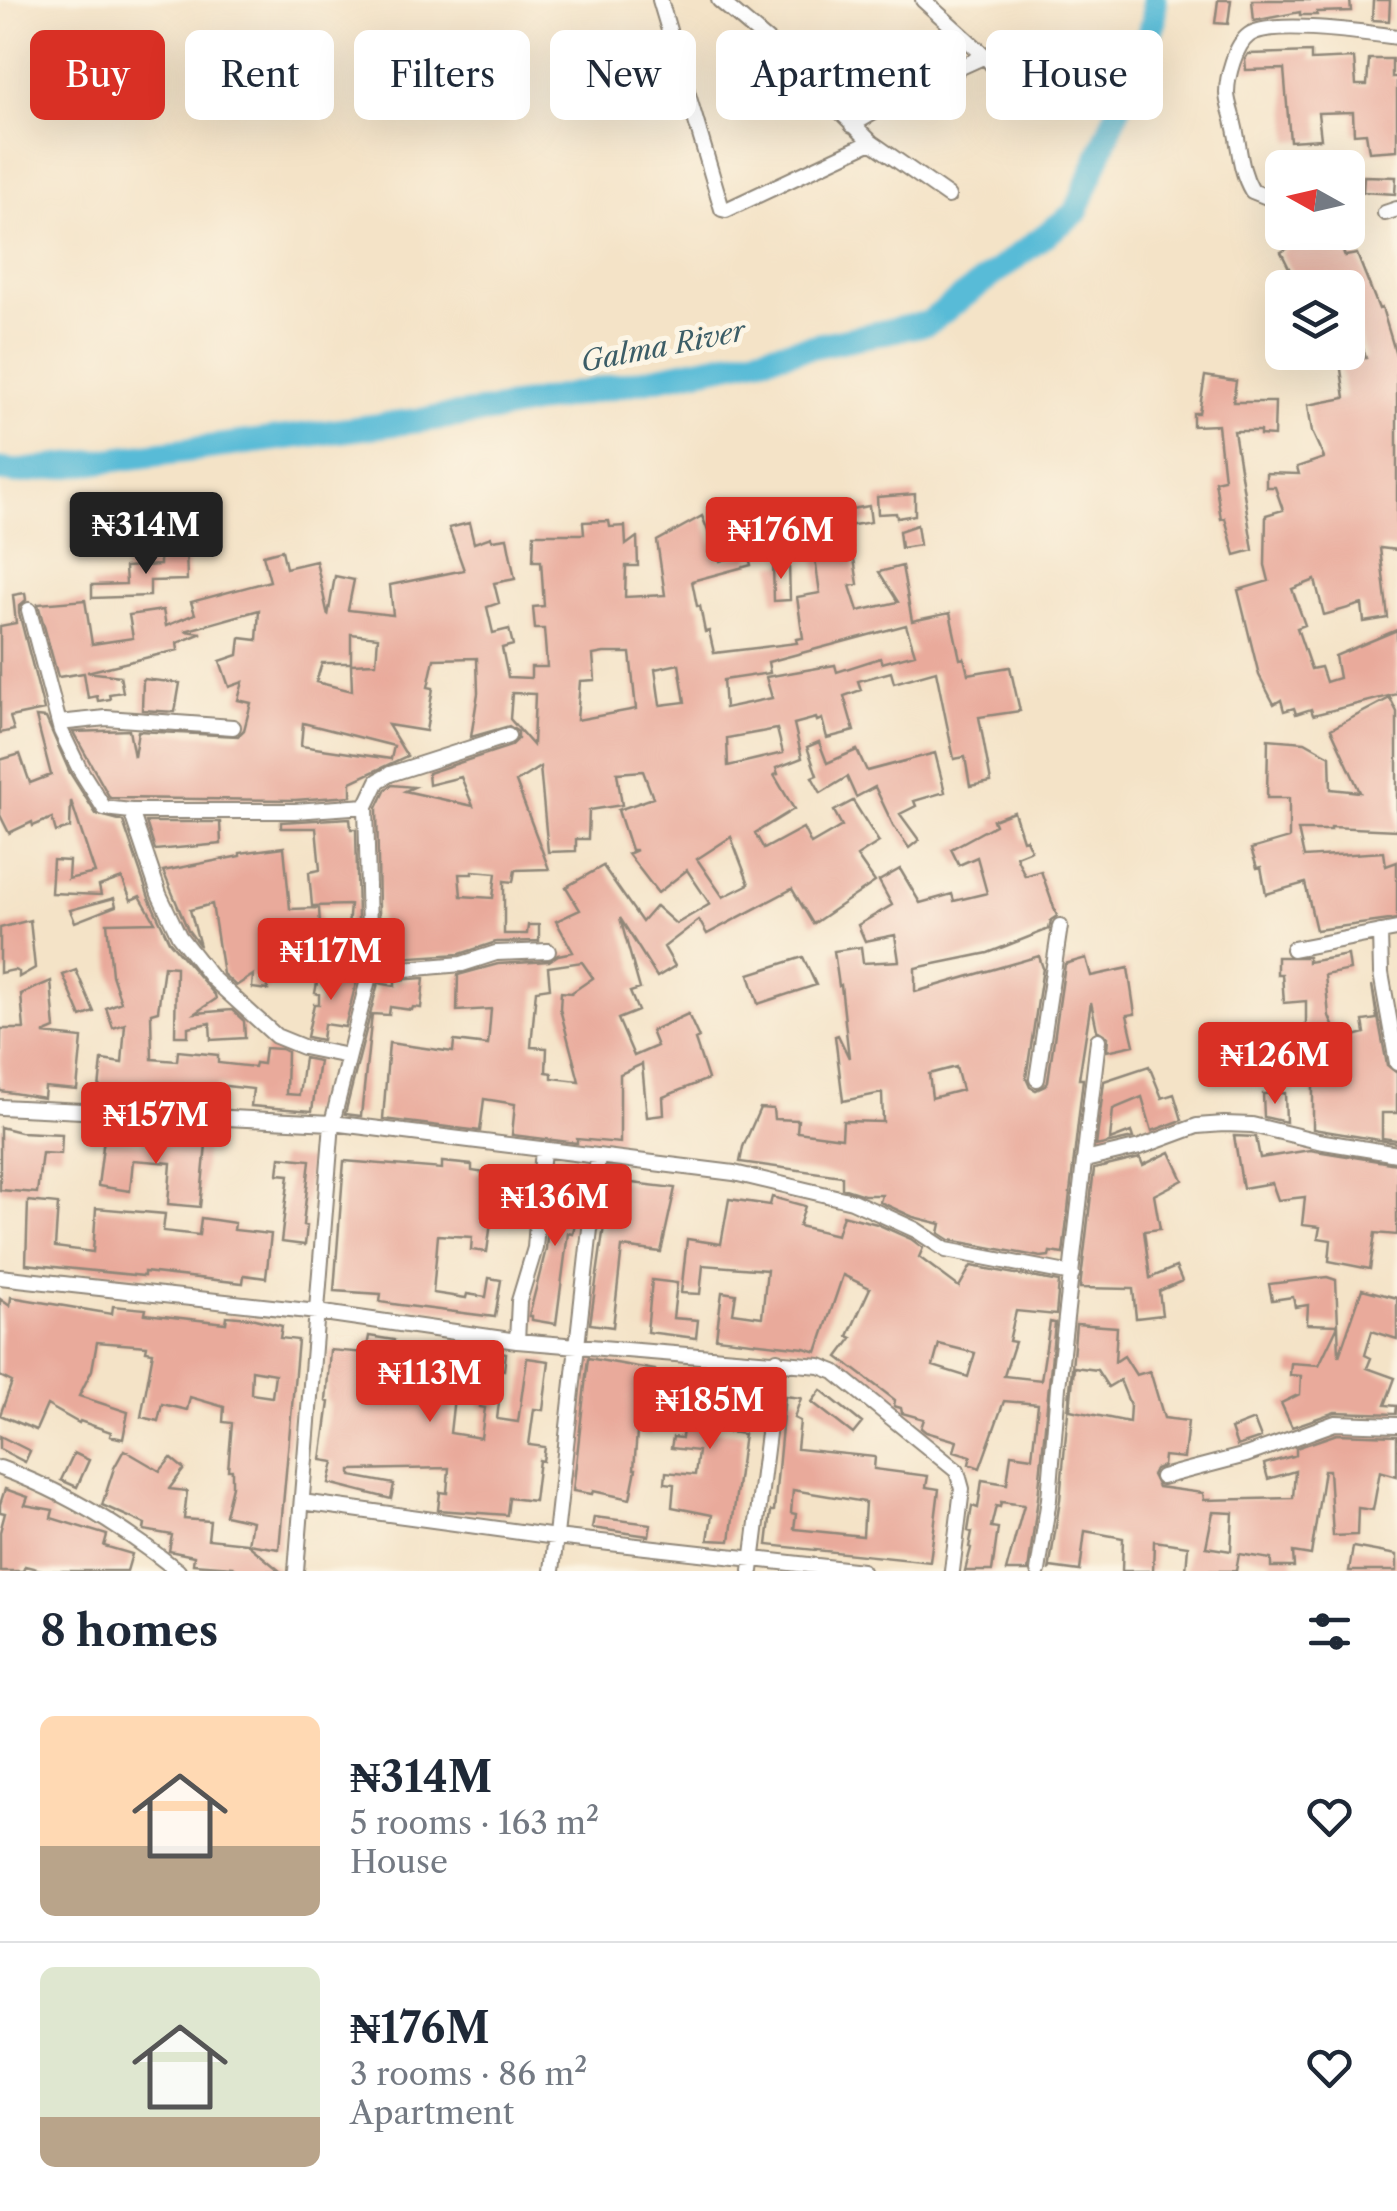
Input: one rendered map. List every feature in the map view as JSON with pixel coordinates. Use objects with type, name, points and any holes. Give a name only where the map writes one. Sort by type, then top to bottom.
[{"type":"street","points":[[660,0],[722,210],[870,142]]},
{"type":"street","points":[[719,0],[775,46],[870,142],[948,196]]},
{"type":"street","points":[[852,125],[924,84],[985,56],[923,0]]},
{"type":"street","points":[[1265,196],[1252,191],[1240,167],[1227,92],[1240,45],[1261,30],[1333,29],[1397,37]]},
{"type":"street","points":[[29,610],[59,722],[78,768],[104,808],[295,811],[366,806]]},
{"type":"street","points":[[59,722],[106,718],[233,727]]},
{"type":"street","points":[[296,1571],[332,1123],[370,972],[366,806],[378,781],[390,774],[508,736]]},
{"type":"street","points":[[131,811],[172,922],[212,978],[276,1036],[304,1047],[348,1056]]},
{"type":"street","points":[[1038,1078],[1060,926]]},
{"type":"street","points":[[1293,950],[1397,929]]},
{"type":"street","points":[[1380,932],[1381,973],[1397,1063]]},
{"type":"street","points":[[370,972],[462,964],[496,953],[548,950]]},
{"type":"street","points":[[1038,1571],[1098,1040]]},
{"type":"street","points":[[0,1107],[332,1123],[734,1173],[808,1188],[886,1215],[946,1250],[1072,1274]]},
{"type":"street","points":[[1084,1160],[1211,1124],[1252,1125],[1397,1154]]},
{"type":"street","points":[[517,1341],[519,1301],[535,1248],[543,1149]]},
{"type":"street","points":[[552,1571],[598,1157]]},
{"type":"street","points":[[0,1277],[317,1312],[517,1341],[776,1360],[828,1368],[953,1465],[962,1489],[952,1571]]},
{"type":"street","points":[[752,1564],[776,1360]]},
{"type":"street","points":[[1162,1477],[1246,1456],[1335,1423],[1397,1425]]},
{"type":"street","points":[[0,1468],[39,1482],[100,1515],[178,1571]]},
{"type":"street","points":[[302,1502],[752,1564],[862,1571]]},
{"type":"building","points":[[1218,0],[1231,0],[1228,24],[1215,23]]},
{"type":"building","points":[[1252,0],[1350,0],[1351,11],[1317,15],[1300,12],[1254,21]]},
{"type":"building","points":[[1373,0],[1390,0],[1389,21],[1372,20]]},
{"type":"building","points":[[1311,52],[1311,60],[1354,58],[1356,85],[1367,85],[1369,59],[1392,59],[1392,77],[1397,77],[1397,150],[1369,152],[1366,133],[1354,134],[1353,112],[1318,113],[1321,139],[1290,141],[1284,69],[1246,70],[1245,59],[1248,54]]},
{"type":"building","points":[[1365,176],[1396,177],[1395,194],[1365,192]]},
{"type":"building","points":[[1342,250],[1345,256],[1357,254],[1363,270],[1290,270],[1281,252]]},
{"type":"building","points":[[1365,274],[1379,309],[1382,308],[1397,358],[1397,550],[1380,548],[1388,618],[1364,622],[1362,604],[1324,615],[1315,580],[1292,589],[1305,625],[1297,628],[1311,669],[1321,667],[1326,682],[1339,678],[1335,656],[1397,630],[1397,694],[1313,715],[1311,709],[1296,714],[1294,708],[1284,711],[1281,700],[1274,704],[1259,675],[1238,590],[1269,581],[1265,565],[1266,515],[1283,510],[1275,487],[1266,487],[1266,473],[1299,474],[1297,467],[1324,458],[1312,432],[1308,405],[1345,398],[1341,370],[1365,370]]},
{"type":"building","points":[[1205,376],[1236,381],[1233,402],[1275,402],[1274,436],[1260,435],[1260,431],[1234,431],[1253,550],[1235,555],[1225,518],[1221,519],[1215,481],[1224,479],[1218,425],[1193,426],[1193,413],[1199,413]]},
{"type":"building","points":[[915,494],[915,515],[897,518],[896,513],[878,514],[877,497]]},
{"type":"building","points":[[869,506],[871,522],[836,528],[833,512]]},
{"type":"building","points":[[702,516],[720,561],[748,553],[751,565],[692,581],[714,653],[797,643],[796,639],[803,638],[797,597],[820,593],[815,559],[852,546],[858,584],[850,586],[858,611],[898,602],[879,572],[902,566],[912,621],[950,613],[960,659],[964,658],[968,674],[1010,667],[1020,711],[979,717],[991,782],[970,786],[965,757],[954,759],[936,671],[894,683],[891,672],[858,681],[861,690],[844,696],[854,731],[827,738],[822,719],[794,724],[802,758],[776,768],[778,774],[774,775],[794,809],[755,833],[764,849],[803,828],[811,844],[842,826],[834,811],[853,801],[879,842],[857,856],[875,882],[813,924],[792,889],[707,934],[699,920],[664,947],[675,966],[657,977],[620,918],[640,989],[630,992],[638,1011],[618,1019],[634,1056],[657,1046],[651,1031],[688,1014],[699,1038],[695,1040],[708,1079],[663,1097],[664,1115],[647,1117],[642,1064],[620,1074],[620,1143],[577,1139],[577,1143],[512,1135],[515,1104],[484,1099],[480,1131],[383,1119],[389,1043],[453,1052],[454,1041],[488,1045],[491,1009],[457,1011],[458,975],[498,964],[549,961],[573,952],[556,921],[580,910],[566,887],[603,866],[642,922],[656,906],[676,924],[710,904],[687,870],[658,893],[628,854],[637,850],[631,850],[618,810],[653,798],[643,771],[617,773],[622,805],[589,810],[588,839],[576,839],[576,851],[548,852],[540,767],[516,782],[549,869],[515,870],[513,882],[504,881],[504,934],[527,934],[528,925],[539,925],[539,941],[496,942],[460,954],[380,959],[377,808],[386,789],[392,785],[414,787],[405,791],[473,806],[461,777],[429,785],[428,773],[511,746],[518,739],[518,732],[509,726],[471,737],[478,693],[477,658],[434,659],[426,731],[388,725],[407,756],[351,782],[351,796],[295,800],[110,798],[73,732],[129,730],[134,757],[138,731],[238,736],[244,730],[251,703],[238,700],[243,682],[229,687],[220,661],[238,655],[240,638],[257,640],[259,610],[185,631],[202,633],[177,643],[178,650],[87,672],[120,676],[123,692],[98,701],[97,696],[88,698],[84,673],[58,677],[38,604],[85,600],[92,644],[133,638],[129,615],[163,610],[166,626],[195,614],[191,602],[270,581],[263,555],[282,550],[286,568],[316,561],[328,616],[335,576],[354,580],[348,610],[393,615],[390,585],[464,570],[449,528],[469,523],[474,543],[491,537],[507,538],[515,579],[494,583],[499,603],[487,607],[493,633],[509,629],[513,645],[502,648],[508,677],[531,678],[531,667],[547,667],[544,629],[535,629],[533,607],[544,606],[541,561],[533,561],[534,534],[584,534],[583,522],[609,521],[610,527],[625,526],[626,545],[637,537],[638,566],[626,566],[625,597],[665,595],[657,541]],"holes":[[[906,625],[915,654],[882,663],[880,658],[837,672],[835,665],[766,677],[772,698],[725,708],[723,680],[770,673],[768,662]],[[351,634],[378,637],[376,663],[351,664],[352,691],[316,682],[322,663],[351,663]],[[630,653],[636,709],[577,720],[580,681],[595,680],[593,655]],[[679,664],[685,702],[660,705],[655,669]],[[512,693],[535,694],[533,745],[510,719]],[[303,723],[394,746],[391,759],[301,746]],[[777,729],[783,753],[728,766],[727,738]],[[731,837],[749,884],[723,897],[697,859]],[[496,873],[493,898],[461,896],[459,874]],[[582,962],[593,978],[571,993],[561,992],[560,1009],[579,1081],[552,1078],[552,1073],[546,1072],[547,1048],[531,1047],[536,990],[550,988],[548,967]]]},
{"type":"building","points":[[917,525],[920,545],[901,548],[899,531]]},
{"type":"building","points":[[186,550],[187,580],[150,581],[150,596],[92,598],[92,585],[126,584],[125,567],[160,565],[160,551]]},
{"type":"building","points":[[773,564],[789,564],[790,600],[774,601]]},
{"type":"building","points":[[25,593],[19,613],[44,710],[10,717],[14,730],[0,733],[0,626],[16,623],[13,595]]},
{"type":"building","points":[[143,679],[180,683],[175,712],[142,710]]},
{"type":"building","points":[[1390,698],[1397,712],[1397,830],[1298,830],[1304,857],[1384,852],[1386,866],[1397,862],[1397,919],[1316,930],[1305,883],[1266,894],[1261,867],[1257,868],[1251,849],[1289,838],[1289,798],[1267,798],[1268,739],[1305,742],[1330,756],[1331,789],[1360,792],[1331,729]]},
{"type":"building","points":[[36,717],[46,718],[70,773],[96,814],[123,821],[149,898],[169,941],[215,995],[216,999],[195,1013],[232,1010],[244,1021],[245,1038],[211,1040],[210,1023],[188,1027],[188,1036],[175,1036],[176,967],[164,966],[158,1011],[151,1013],[152,1059],[177,1061],[178,1051],[218,1055],[218,1063],[254,1067],[255,1063],[263,1064],[265,1048],[281,1049],[287,1052],[286,1094],[299,1095],[304,1058],[319,1061],[312,1111],[251,1106],[253,1089],[217,1085],[215,1107],[98,1099],[102,1060],[122,1063],[125,1024],[113,1028],[106,1008],[121,1002],[112,975],[107,923],[155,922],[140,896],[131,900],[122,878],[99,886],[101,895],[51,893],[53,860],[69,861],[68,879],[95,873],[71,801],[70,828],[56,832],[52,818],[9,833],[0,815],[0,760],[20,754],[30,783],[51,775]]},
{"type":"building","points":[[819,742],[827,763],[857,750],[867,771],[935,753],[945,792],[914,801],[916,806],[900,814],[919,840],[909,848],[875,787],[856,797],[847,777],[821,793],[812,777],[817,775],[807,747]]},
{"type":"building","points":[[1014,812],[1023,840],[1031,850],[1016,856],[1025,876],[1041,871],[1057,916],[1051,920],[1049,929],[988,953],[915,968],[915,992],[1039,956],[1043,968],[1026,1078],[1036,1090],[1048,1081],[1065,964],[1086,958],[1091,976],[1128,968],[1135,1014],[1127,1015],[1134,1045],[1107,1051],[1108,1037],[1097,1030],[1091,1002],[1079,1079],[1083,1079],[1063,1254],[1050,1252],[1049,1256],[1041,1257],[950,1240],[939,1233],[941,1224],[880,1202],[882,1195],[864,1195],[842,1188],[842,1176],[740,1162],[760,1108],[773,1109],[774,1119],[798,1120],[797,1132],[842,1138],[843,1121],[883,1122],[882,1093],[843,1101],[835,1036],[838,1035],[849,1058],[834,951],[861,947],[863,963],[899,961],[895,935],[865,941],[858,925],[892,905],[879,881],[900,869],[920,903],[952,894],[954,901],[987,893],[977,857],[959,865],[951,849],[995,825],[993,820]],"holes":[[[956,1067],[962,1090],[932,1098],[929,1074]]]},
{"type":"building","points":[[350,818],[351,829],[356,829],[359,962],[307,967],[311,934],[347,938],[350,905],[312,906],[309,872],[320,870],[316,828],[281,828],[281,822]]},
{"type":"building","points":[[146,822],[220,822],[221,844],[155,850]]},
{"type":"building","points":[[284,847],[290,909],[319,908],[320,925],[265,936],[273,977],[267,977],[268,990],[252,988],[253,975],[236,986],[223,974],[212,904],[190,910],[200,946],[188,930],[163,871]]},
{"type":"building","points":[[114,898],[116,906],[75,922],[70,910]]},
{"type":"building","points":[[30,920],[35,968],[19,977],[14,970],[0,973],[0,928]]},
{"type":"building","points":[[1348,955],[1350,970],[1325,975],[1329,1016],[1339,1040],[1365,1033],[1363,1021],[1377,1019],[1372,985],[1387,1065],[1397,1073],[1397,1113],[1382,1113],[1382,1138],[1397,1143],[1313,1129],[1313,1079],[1304,1052],[1313,1048],[1306,1031],[1306,1001],[1284,1003],[1277,957],[1308,957],[1308,962]]},
{"type":"building","points":[[803,957],[816,985],[758,1004],[749,974]]},
{"type":"building","points":[[76,970],[94,1012],[81,1017],[63,975]]},
{"type":"building","points":[[319,972],[357,979],[345,1027],[324,1024],[322,1040],[307,1037],[314,1004],[319,1004],[319,994],[315,993]]},
{"type":"building","points":[[424,978],[421,1008],[390,1007],[389,1015],[372,1014],[361,1116],[345,1114],[378,983],[395,986],[395,980]]},
{"type":"building","points":[[51,981],[55,1029],[43,1034],[82,1038],[77,1090],[45,1087],[44,1098],[0,1091],[1,1029],[24,1029],[21,994]]},
{"type":"building","points":[[1149,1066],[1162,1098],[1174,1094],[1182,1120],[1152,1131],[1142,1097],[1113,1109],[1110,1140],[1131,1132],[1133,1138],[1096,1146],[1104,1081]]},
{"type":"building","points":[[1285,1093],[1286,1122],[1264,1117],[1263,1094]]},
{"type":"building","points":[[0,1127],[62,1134],[61,1154],[42,1153],[37,1193],[0,1190]]},
{"type":"building","points":[[1234,1136],[1256,1137],[1260,1158],[1310,1150],[1397,1164],[1397,1235],[1375,1233],[1370,1269],[1329,1261],[1331,1240],[1318,1238],[1320,1227],[1302,1225],[1305,1197],[1278,1200],[1272,1183],[1243,1188]]},
{"type":"building","points":[[104,1138],[173,1143],[173,1139],[206,1144],[200,1207],[168,1204],[171,1163],[133,1160],[130,1191],[98,1186]]},
{"type":"building","points":[[1170,1152],[1183,1180],[1154,1195],[1160,1229],[1144,1231],[1150,1278],[1176,1267],[1182,1281],[1159,1291],[1162,1315],[1136,1318],[1133,1289],[1080,1288],[1094,1169],[1140,1158],[1143,1165]]},
{"type":"building","points":[[280,1157],[310,1160],[303,1225],[307,1226],[305,1245],[281,1242],[289,1175],[278,1174]]},
{"type":"building","points":[[344,1161],[442,1169],[442,1162],[472,1165],[472,1171],[530,1180],[527,1220],[492,1215],[487,1252],[471,1250],[472,1237],[438,1235],[433,1293],[486,1297],[489,1278],[501,1280],[495,1317],[380,1302],[381,1294],[334,1291]]},
{"type":"building","points":[[552,1171],[578,1175],[567,1222],[575,1223],[573,1234],[568,1233],[556,1324],[529,1316],[546,1249]]},
{"type":"building","points":[[606,1180],[675,1188],[661,1252],[622,1247],[613,1327],[590,1324],[605,1219]]},
{"type":"building","points":[[772,1197],[805,1206],[799,1226],[837,1235],[843,1215],[877,1224],[923,1248],[919,1257],[959,1287],[971,1266],[1059,1282],[1056,1315],[1016,1311],[1009,1341],[1015,1342],[1004,1376],[1041,1380],[1050,1322],[1055,1323],[1028,1571],[1006,1571],[1024,1505],[1001,1502],[1000,1507],[996,1506],[991,1527],[998,1528],[992,1571],[965,1571],[971,1548],[972,1532],[968,1531],[972,1506],[978,1508],[982,1480],[1007,1484],[1011,1454],[1032,1457],[1038,1404],[1004,1401],[980,1468],[969,1464],[971,1456],[954,1451],[957,1441],[926,1432],[921,1428],[924,1419],[902,1413],[901,1408],[894,1406],[895,1400],[838,1357],[852,1338],[848,1336],[870,1288],[843,1275],[817,1352],[716,1338],[722,1292],[736,1294],[733,1313],[762,1317],[767,1270],[703,1265],[700,1294],[681,1293],[687,1239],[721,1244],[729,1199],[770,1205]],"holes":[[[939,1344],[975,1353],[968,1377],[933,1366]]]},
{"type":"building","points":[[28,1201],[58,1204],[55,1247],[93,1252],[96,1208],[165,1214],[163,1231],[199,1235],[201,1218],[235,1223],[234,1230],[271,1234],[266,1278],[244,1275],[243,1283],[26,1264]]},
{"type":"building","points":[[1327,1277],[1336,1280],[1338,1325],[1307,1324],[1308,1305],[1295,1307],[1293,1297],[1272,1300],[1269,1284]]},
{"type":"building","points":[[652,1280],[677,1283],[673,1318],[698,1320],[696,1338],[647,1332]]},
{"type":"building","points":[[1362,1289],[1397,1298],[1397,1339],[1372,1331],[1365,1355],[1371,1358],[1367,1368],[1395,1378],[1385,1405],[1397,1406],[1396,1414],[1335,1412],[1292,1427],[1281,1403],[1300,1394],[1301,1376],[1290,1375],[1291,1363],[1319,1365],[1338,1325],[1339,1356]]},
{"type":"building","points":[[11,1297],[112,1314],[113,1306],[146,1309],[145,1314],[226,1323],[227,1316],[251,1318],[282,1326],[280,1338],[298,1340],[279,1549],[248,1544],[252,1521],[225,1515],[232,1486],[232,1470],[228,1470],[232,1423],[223,1422],[224,1407],[190,1397],[187,1410],[162,1404],[158,1421],[141,1417],[153,1352],[146,1351],[147,1346],[97,1342],[92,1370],[79,1396],[128,1412],[123,1439],[79,1423],[47,1405],[36,1430],[0,1415],[12,1382],[0,1376],[0,1299],[10,1306]],"holes":[[[252,1370],[275,1374],[272,1397],[251,1394]]]},
{"type":"building","points":[[1076,1324],[1117,1327],[1115,1362],[1124,1356],[1136,1375],[1150,1371],[1164,1418],[1188,1421],[1184,1458],[1164,1456],[1163,1466],[1152,1475],[1158,1487],[1203,1493],[1204,1500],[1293,1498],[1295,1471],[1268,1479],[1264,1464],[1296,1455],[1296,1448],[1337,1434],[1397,1436],[1397,1476],[1380,1471],[1373,1510],[1358,1508],[1357,1535],[1333,1536],[1329,1470],[1324,1470],[1311,1555],[1293,1552],[1294,1567],[1271,1567],[1271,1559],[1239,1554],[1236,1571],[1186,1571],[1188,1546],[1154,1541],[1153,1571],[1122,1571],[1123,1538],[1085,1531],[1080,1571],[1050,1567],[1049,1571],[1060,1500]],"holes":[[[1074,1367],[1097,1370],[1108,1387],[1120,1380],[1130,1405],[1129,1422],[1070,1410]],[[1213,1512],[1233,1513],[1231,1551],[1206,1547]]]},
{"type":"building","points":[[369,1336],[394,1340],[392,1353],[429,1358],[431,1345],[456,1349],[455,1353],[506,1353],[504,1370],[488,1367],[487,1390],[455,1388],[450,1433],[481,1438],[485,1408],[480,1407],[482,1392],[500,1394],[497,1419],[518,1422],[527,1358],[549,1361],[543,1410],[534,1409],[529,1445],[545,1447],[543,1461],[539,1460],[534,1501],[509,1498],[507,1515],[438,1510],[440,1492],[447,1493],[449,1468],[351,1470],[351,1476],[394,1484],[391,1499],[329,1483],[334,1462],[321,1460],[329,1402],[326,1401],[330,1350],[366,1353]]},
{"type":"building","points":[[588,1358],[655,1370],[649,1434],[637,1432],[630,1499],[573,1491]]},
{"type":"building","points":[[682,1372],[751,1380],[747,1409],[706,1404],[703,1429],[744,1434],[730,1541],[708,1540],[712,1515],[672,1507],[674,1484],[665,1483],[666,1472],[695,1475],[698,1451],[671,1448],[673,1437],[682,1438],[687,1387],[681,1386]]},
{"type":"building","points":[[821,1390],[862,1423],[853,1434],[812,1402]]},
{"type":"building","points":[[785,1396],[801,1398],[794,1418],[800,1421],[797,1449],[875,1457],[874,1469],[928,1476],[926,1487],[939,1489],[930,1562],[767,1545]],"holes":[[[793,1490],[865,1502],[863,1536],[794,1529]]]},
{"type":"building","points":[[1254,1420],[1261,1438],[1237,1446],[1231,1429]]},
{"type":"building","points":[[0,1436],[30,1451],[25,1462],[0,1449]]},
{"type":"building","points":[[124,1450],[160,1471],[171,1458],[184,1469],[169,1489],[187,1491],[184,1519],[210,1521],[208,1539],[246,1543],[280,1571],[239,1571],[233,1567],[193,1564],[194,1556],[169,1551],[172,1535],[144,1530],[145,1524],[102,1505]]},
{"type":"building","points":[[74,1453],[89,1460],[77,1487],[61,1480]]},
{"type":"building","points":[[5,1489],[28,1497],[25,1505],[53,1510],[51,1518],[107,1535],[104,1546],[132,1554],[127,1571],[45,1571],[25,1566],[23,1571],[0,1571],[0,1532],[5,1513],[0,1512],[0,1504]]},
{"type":"building","points":[[594,1517],[651,1524],[649,1536],[592,1528]]},
{"type":"building","points":[[1353,1547],[1397,1555],[1397,1571],[1349,1571]]},
{"type":"waterway","name":"Galma River","points":[[0,470],[17,472],[492,411],[928,323],[1076,212],[1154,21],[1154,0]]}]
